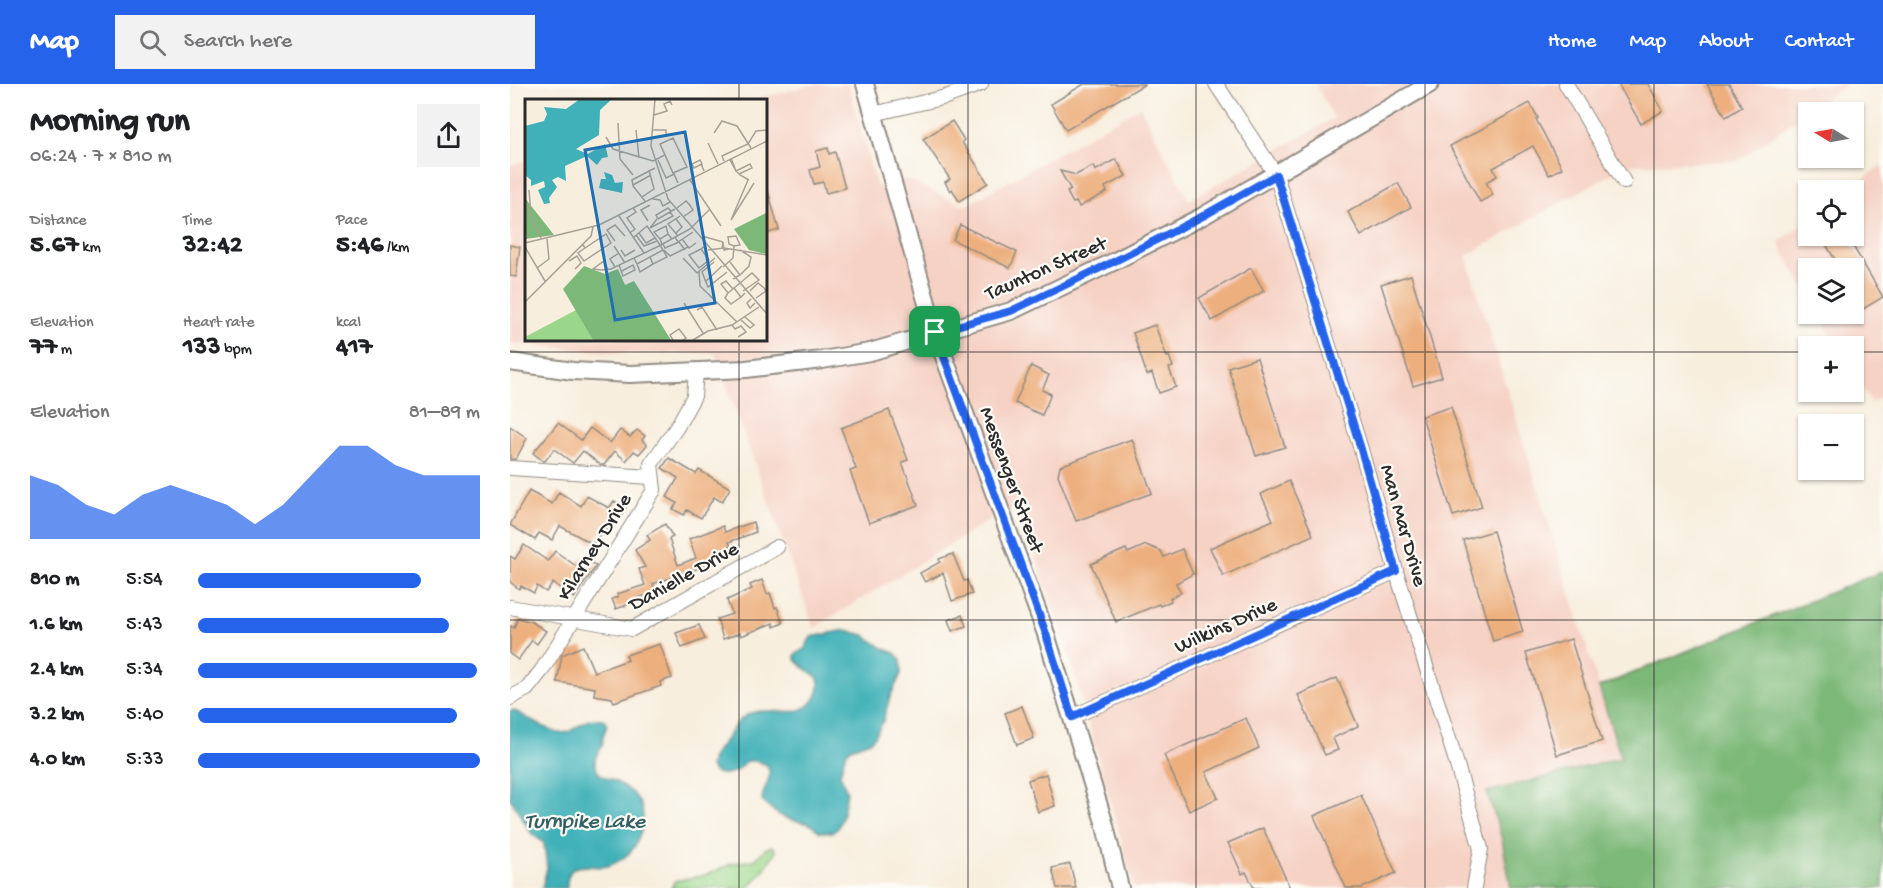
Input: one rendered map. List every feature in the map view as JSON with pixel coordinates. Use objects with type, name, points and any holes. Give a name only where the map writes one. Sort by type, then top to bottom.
[{"type":"main road","name":"Messenger Street","points":[[865,84],[935,332],[1045,631],[1104,822],[1120,888]]},
{"type":"main road","name":"Taunton Street","points":[[510,362],[573,372],[630,374],[746,369],[870,352],[1011,311],[1203,216],[1423,88]]},
{"type":"street","points":[[873,114],[946,97],[981,84]]},
{"type":"street","name":"Man Mar Drive","points":[[1216,84],[1276,175],[1481,849],[1474,888]]},
{"type":"street","points":[[1566,84],[1624,182]]},
{"type":"street","name":"Kilarney Drive","points":[[511,697],[527,689],[542,670],[654,490],[651,464],[677,427],[694,396],[696,372]]},
{"type":"street","points":[[510,468],[651,477]]},
{"type":"street","name":"Danielle Drive","points":[[510,607],[632,629],[777,547]]},
{"type":"street","name":"Wilkins Drive","points":[[1072,717],[1396,571]]},
{"type":"shaded area","points":[[815,84],[848,84],[877,187],[907,179],[965,206],[1140,107],[1189,200],[1334,118],[1315,84],[1847,84],[1821,102],[1798,102],[1798,118],[1737,161],[1627,165],[1466,256],[1621,758],[1487,792],[1502,839],[1511,888],[1134,888],[1074,670],[1019,507],[987,522],[814,628],[715,353],[616,353],[510,343],[510,165],[525,161],[525,340],[766,340],[766,99],[757,99]]},
{"type":"shaded area","points":[[1883,164],[1883,397],[1871,402],[1864,390],[1864,336],[1832,336],[1825,324],[1864,324],[1864,258],[1798,258],[1798,277],[1778,243],[1798,228],[1798,246],[1864,246],[1864,180],[1861,180]]},
{"type":"green space","points":[[1883,571],[1883,888],[1511,888],[1502,839],[1487,792],[1621,758],[1599,687]]},
{"type":"green space","points":[[772,846],[776,851],[748,888],[671,888],[675,881],[705,875],[734,863],[754,860],[765,849]]},
{"type":"water","points":[[846,630],[864,635],[895,653],[901,660],[901,674],[875,736],[870,741],[851,748],[845,755],[840,774],[847,792],[838,828],[833,832],[820,832],[810,824],[788,819],[776,813],[762,801],[769,775],[767,765],[747,761],[740,768],[728,774],[716,773],[710,767],[714,754],[742,718],[754,712],[791,712],[808,707],[817,695],[818,678],[800,664],[795,655],[805,648],[811,637]]},
{"type":"water","name":"Turnpike Lake","points":[[513,710],[560,733],[566,733],[589,720],[603,719],[607,724],[602,746],[596,758],[597,770],[634,795],[642,809],[640,834],[630,852],[612,865],[583,866],[573,869],[567,879],[567,888],[542,888],[547,868],[544,843],[532,834],[510,798],[510,711]]},
{"type":"building","points":[[1084,84],[1145,84],[1066,130],[1051,104]]},
{"type":"building","points":[[1618,84],[1648,84],[1663,111],[1641,124]]},
{"type":"building","points":[[1707,84],[1729,84],[1742,107],[1726,117]]},
{"type":"building","points":[[1530,103],[1562,168],[1549,175],[1533,146],[1493,168],[1497,176],[1486,182],[1493,195],[1480,202],[1450,146]]},
{"type":"building","points":[[952,121],[964,140],[962,142],[988,183],[959,201],[945,182],[950,179],[923,139]]},
{"type":"building","points":[[828,148],[829,154],[835,152],[845,188],[826,193],[823,182],[814,184],[810,170],[820,167],[816,151]]},
{"type":"building","points":[[1116,159],[1126,176],[1105,187],[1107,192],[1079,207],[1076,202],[1073,203],[1067,192],[1071,190],[1060,171],[1076,175],[1093,166],[1095,171]]},
{"type":"building","points":[[1398,183],[1411,207],[1361,236],[1348,212]]},
{"type":"building","points":[[768,191],[779,230],[766,234],[766,192]]},
{"type":"building","points":[[960,225],[1017,252],[1010,268],[953,240]]},
{"type":"building","points":[[510,245],[520,247],[516,277],[510,276]]},
{"type":"building","points":[[1827,246],[1853,246],[1860,258],[1834,258]]},
{"type":"building","points":[[1864,265],[1883,297],[1864,308]]},
{"type":"building","points":[[1251,268],[1264,291],[1212,321],[1199,298]]},
{"type":"building","points":[[1411,275],[1442,377],[1413,386],[1381,284]]},
{"type":"building","points":[[1155,325],[1173,367],[1169,368],[1176,387],[1159,393],[1152,373],[1147,375],[1133,333]]},
{"type":"building","points":[[1257,358],[1285,447],[1256,456],[1228,367]]},
{"type":"building","points":[[1031,366],[1049,375],[1042,390],[1051,394],[1042,415],[1015,403]]},
{"type":"building","points":[[1451,407],[1482,507],[1453,516],[1422,416]]},
{"type":"building","points":[[889,410],[908,460],[902,462],[918,505],[869,523],[850,471],[856,469],[841,428]]},
{"type":"building","points":[[558,423],[581,440],[590,428],[610,443],[620,430],[630,437],[637,430],[645,436],[642,440],[647,445],[639,454],[634,451],[626,461],[615,451],[604,465],[583,451],[573,463],[554,449],[543,461],[533,453]]},
{"type":"building","points":[[510,426],[527,438],[516,459],[510,459]]},
{"type":"building","points":[[1132,439],[1152,493],[1076,521],[1058,475],[1060,466]]},
{"type":"building","points":[[669,458],[696,474],[699,470],[730,488],[722,502],[714,497],[701,518],[687,510],[684,515],[673,509],[677,503],[667,497],[678,478],[662,468]]},
{"type":"building","points":[[1289,481],[1313,535],[1223,576],[1210,548],[1273,520],[1261,494]]},
{"type":"building","points":[[529,491],[552,504],[559,492],[581,506],[587,496],[609,508],[614,501],[626,508],[620,518],[614,515],[604,532],[602,531],[593,544],[560,526],[552,540],[539,533],[535,540],[510,525]]},
{"type":"building","points":[[753,522],[756,532],[729,542],[733,552],[706,561],[707,565],[653,584],[656,592],[629,601],[630,604],[616,609],[612,599],[618,597],[617,594],[645,585],[639,569],[645,567],[635,550],[650,540],[647,535],[665,524],[673,537],[669,539],[678,565],[696,558],[689,539],[723,526],[725,532]]},
{"type":"building","points":[[1493,531],[1523,632],[1493,641],[1463,540]]},
{"type":"building","points":[[524,545],[548,561],[555,551],[576,566],[583,557],[596,566],[574,598],[553,583],[546,592],[537,586],[534,593],[521,586],[519,589],[510,582],[510,556],[515,559]]},
{"type":"building","points":[[1146,545],[1161,551],[1164,557],[1182,549],[1193,574],[1176,583],[1181,593],[1170,598],[1171,601],[1116,622],[1091,564],[1126,549],[1128,553]]},
{"type":"building","points":[[953,554],[972,594],[952,601],[943,573],[925,582],[920,573],[940,562],[939,559]]},
{"type":"building","points":[[762,580],[783,623],[774,627],[773,623],[741,636],[740,633],[723,639],[717,619],[732,614],[727,600],[752,589],[750,585]]},
{"type":"building","points":[[962,615],[966,626],[952,631],[948,620]]},
{"type":"building","points":[[518,618],[532,622],[546,631],[537,644],[532,640],[518,660],[510,654],[510,626],[514,628]]},
{"type":"building","points":[[699,625],[705,639],[682,648],[676,633]]},
{"type":"building","points":[[1571,639],[1602,741],[1557,755],[1526,653]]},
{"type":"building","points":[[660,644],[672,678],[660,682],[661,686],[614,702],[612,698],[594,695],[595,688],[557,682],[562,655],[583,646],[594,672],[628,660],[626,655]]},
{"type":"building","points":[[1337,678],[1358,726],[1333,738],[1338,750],[1325,755],[1298,695]]},
{"type":"building","points":[[1022,706],[1034,738],[1017,745],[1005,713]]},
{"type":"building","points":[[1246,718],[1259,748],[1206,772],[1218,798],[1189,811],[1164,755]]},
{"type":"building","points":[[1046,774],[1055,806],[1038,812],[1028,780]]},
{"type":"building","points":[[1361,795],[1396,873],[1362,888],[1346,888],[1314,816]]},
{"type":"building","points":[[1263,828],[1290,888],[1254,888],[1246,872],[1242,874],[1228,843]]},
{"type":"building","points":[[1070,864],[1076,888],[1057,888],[1052,868]]},
{"type":"route","points":[[1276,175],[1396,571],[1072,717],[1045,631],[935,332],[1011,311],[1203,216],[1276,175]]}]
